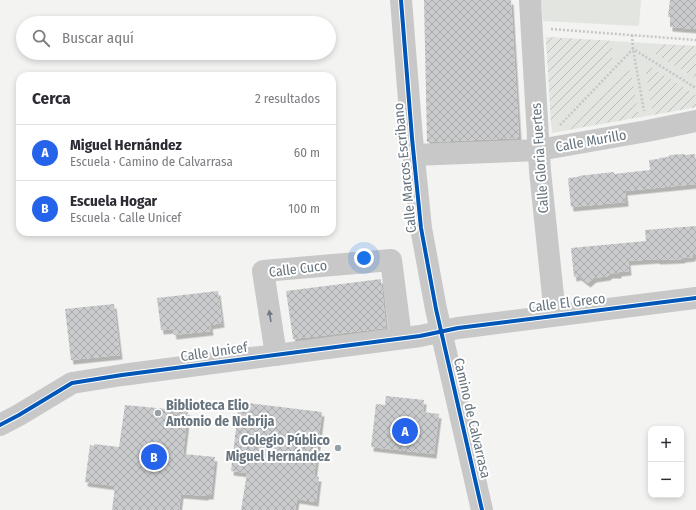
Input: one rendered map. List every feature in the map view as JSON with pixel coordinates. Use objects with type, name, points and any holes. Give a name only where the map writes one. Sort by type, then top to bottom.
[{"type":"street","name":"Calle Marcos Escribano","points":[[401,0],[413,155],[422,228],[441,332]]},
{"type":"street","name":"Calle Gloria Fuertes","points":[[530,0],[540,171],[555,315]]},
{"type":"street","name":"Calle Murillo","points":[[413,155],[539,150],[696,121]]},
{"type":"street","name":"Calle Cuco","points":[[276,355],[263,271],[391,260],[401,338]]},
{"type":"street","name":"Calle El Greco","points":[[441,332],[458,328],[555,315],[696,298]]},
{"type":"street","name":"Calle Unicef","points":[[0,425],[72,383],[441,332]]},
{"type":"street","name":"Camino de Calvarrasa","points":[[441,332],[482,510]]},
{"type":"path","points":[[531,27],[696,40]]},
{"type":"path","points":[[632,35],[647,131]]},
{"type":"path","points":[[633,49],[696,88]]},
{"type":"path","points":[[555,130],[633,49]]},
{"type":"shaded area","points":[[541,0],[641,0],[639,26],[543,21]]},
{"type":"shaded area","points":[[546,37],[696,46],[696,107],[552,133]]},
{"type":"shaded area","points":[[546,37],[612,41],[612,61],[551,124]]},
{"type":"shaded area","points":[[658,44],[696,46],[696,78],[655,54]]},
{"type":"shaded area","points":[[649,66],[696,95],[696,107],[653,115],[645,68]]},
{"type":"shaded area","points":[[627,70],[631,71],[639,117],[571,129],[570,124]]},
{"type":"building","points":[[424,0],[511,0],[519,138],[427,142]]},
{"type":"building","points":[[670,0],[696,0],[696,29],[670,27],[670,17],[668,17]]},
{"type":"building","points":[[695,154],[696,184],[625,191],[626,202],[571,207],[568,178],[614,172],[614,174],[650,170],[649,160],[668,157],[670,155]]},
{"type":"building","points":[[696,226],[696,255],[693,255],[693,257],[682,259],[628,261],[629,271],[594,278],[588,283],[579,276],[574,277],[571,248],[646,241],[645,230]]},
{"type":"building","points":[[381,279],[386,328],[293,339],[286,291]]},
{"type":"building","points":[[218,291],[222,323],[210,325],[211,331],[174,335],[173,329],[161,330],[157,298]]},
{"type":"building","points":[[114,304],[120,355],[71,360],[65,309]]},
{"type":"building","points":[[386,396],[424,400],[423,412],[439,414],[434,454],[371,447],[376,404],[385,405]]},
{"type":"building","points":[[239,402],[322,412],[314,477],[319,477],[316,502],[297,499],[295,510],[241,510],[247,473],[231,471]]},
{"type":"building","points":[[125,405],[188,411],[183,454],[215,457],[211,495],[181,494],[179,510],[112,510],[115,486],[85,482],[90,445],[94,446],[94,444],[119,447]]},
{"type":"cycle path","points":[[401,0],[421,228],[436,309],[482,510]]},
{"type":"cycle path","points":[[0,425],[72,383],[122,375],[420,336],[458,328],[696,298]]},
{"type":"place","name":"Biblioteca Elio Antonio de Nebrija","points":[[158,413]]},
{"type":"place","name":"Miguel Hernández","points":[[405,431]]},
{"type":"place","name":"Colegio Público Miguel Hernández","points":[[338,448]]},
{"type":"place","name":"Escuela Hogar","points":[[154,457]]}]
